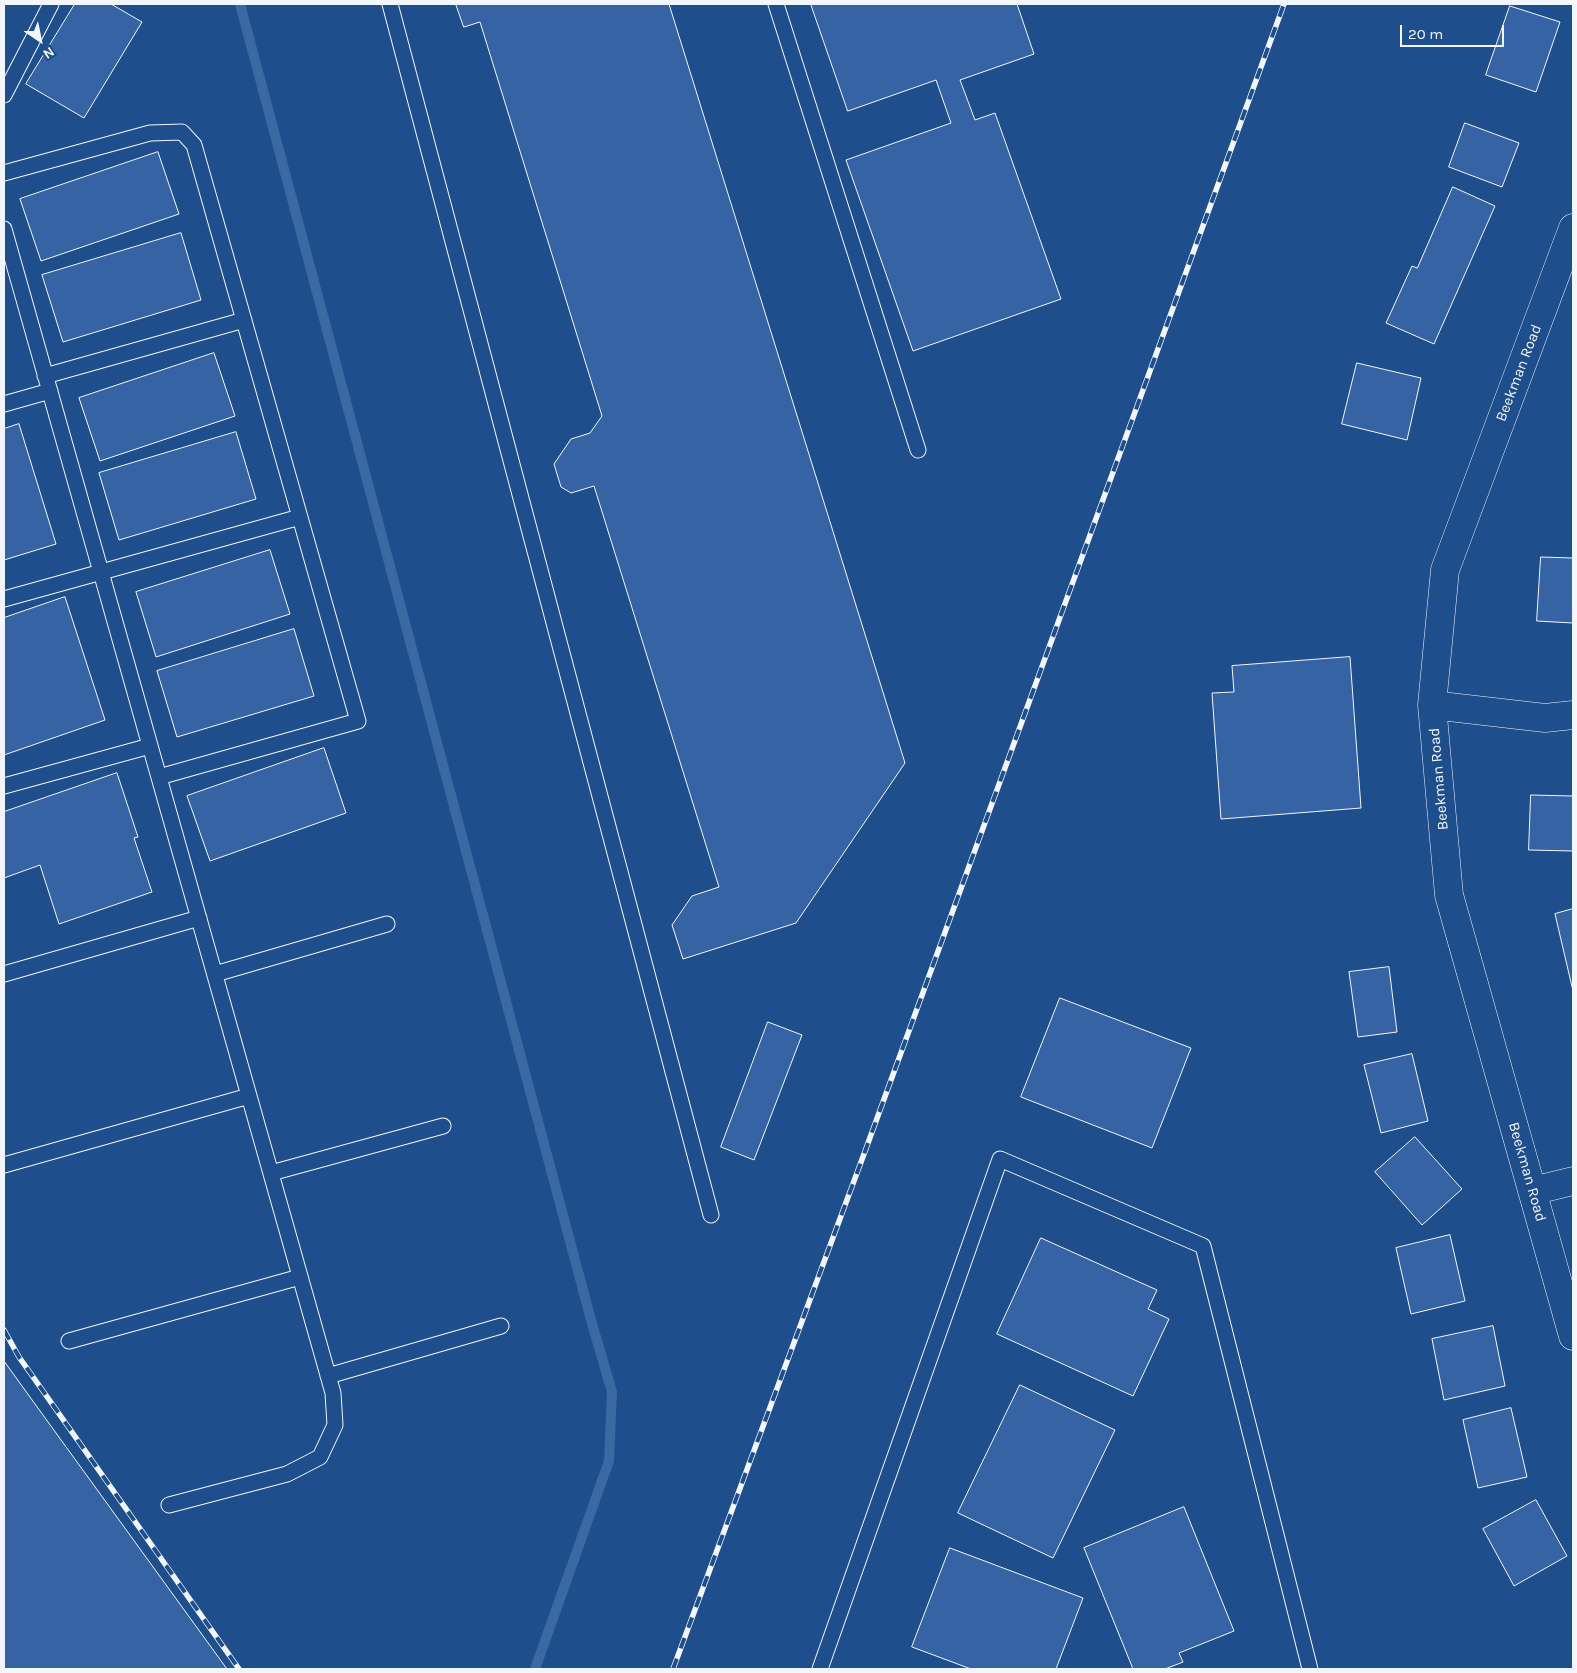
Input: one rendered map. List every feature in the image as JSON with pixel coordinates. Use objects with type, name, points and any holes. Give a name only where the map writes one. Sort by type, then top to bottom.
[{"type":"street","name":"Beekman Road","points":[[1573,228],[1445,570],[1432,705],[1449,895],[1573,1336]]},
{"type":"street","points":[[1432,705],[1545,718],[1573,714]]},
{"type":"street","points":[[1532,1192],[1573,1181]]},
{"type":"lane","points":[[4,95],[50,4]]},
{"type":"lane","points":[[390,4],[711,1215]]},
{"type":"lane","points":[[776,4],[918,450]]},
{"type":"lane","points":[[4,173],[150,133],[182,132],[194,145],[358,721],[159,777]]},
{"type":"lane","points":[[4,229],[8,257],[50,391],[333,1393],[335,1425],[320,1457],[287,1474],[170,1505]]},
{"type":"lane","points":[[45,376],[244,320]]},
{"type":"lane","points":[[4,404],[50,391]]},
{"type":"lane","points":[[4,599],[300,517]]},
{"type":"lane","points":[[4,786],[150,746]]},
{"type":"lane","points":[[4,974],[199,918]]},
{"type":"lane","points":[[215,974],[388,924]]},
{"type":"lane","points":[[4,1165],[249,1096]]},
{"type":"lane","points":[[271,1173],[443,1126]]},
{"type":"lane","points":[[820,1669],[1000,1159],[1203,1246],[1310,1669]]},
{"type":"lane","points":[[69,1341],[300,1278]]},
{"type":"lane","points":[[328,1376],[501,1326]]},
{"type":"building","points":[[75,4],[111,4],[142,22],[84,118],[26,84]]},
{"type":"building","points":[[456,4],[669,4],[905,763],[796,923],[683,959],[672,925],[692,896],[719,887],[594,486],[571,493],[561,487],[554,464],[571,439],[590,433],[602,416],[480,22],[464,27]]},
{"type":"building","points":[[811,4],[1017,4],[1034,54],[960,80],[975,120],[995,113],[1061,299],[913,351],[846,160],[951,123],[936,80],[848,111]]},
{"type":"building","points":[[1510,6],[1560,22],[1536,92],[1486,75]]},
{"type":"building","points":[[1465,123],[1519,143],[1502,187],[1449,167]]},
{"type":"building","points":[[158,152],[179,214],[41,261],[20,199]]},
{"type":"building","points":[[1453,187],[1495,206],[1434,344],[1386,323],[1412,266],[1417,268]]},
{"type":"building","points":[[181,233],[201,300],[63,342],[42,275]]},
{"type":"building","points":[[214,353],[235,416],[100,461],[79,398]]},
{"type":"building","points":[[1357,363],[1421,378],[1407,440],[1342,424]]},
{"type":"building","points":[[19,424],[56,544],[4,560],[4,429]]},
{"type":"building","points":[[236,432],[256,499],[119,540],[99,473]]},
{"type":"building","points":[[270,550],[290,614],[156,657],[136,592]]},
{"type":"building","points":[[1541,557],[1573,558],[1573,623],[1537,621]]},
{"type":"building","points":[[65,597],[105,720],[4,755],[4,618]]},
{"type":"building","points":[[294,629],[314,696],[177,737],[157,671]]},
{"type":"building","points":[[1350,657],[1361,808],[1221,819],[1212,693],[1234,692],[1232,666]]},
{"type":"building","points":[[324,748],[346,813],[210,861],[187,796]]},
{"type":"building","points":[[117,773],[138,837],[134,838],[152,892],[59,924],[40,865],[4,878],[4,812]]},
{"type":"building","points":[[1531,795],[1573,796],[1573,851],[1529,850]]},
{"type":"building","points":[[1573,909],[1573,991],[1555,914]]},
{"type":"building","points":[[1389,967],[1397,1032],[1358,1037],[1349,972]]},
{"type":"building","points":[[1060,998],[1191,1048],[1152,1148],[1021,1097]]},
{"type":"building","points":[[768,1022],[802,1035],[754,1160],[721,1147]]},
{"type":"building","points":[[1412,1054],[1428,1121],[1381,1133],[1364,1065]]},
{"type":"building","points":[[1415,1137],[1462,1189],[1422,1225],[1375,1172]]},
{"type":"building","points":[[1450,1235],[1465,1301],[1411,1314],[1396,1248]]},
{"type":"building","points":[[1041,1238],[1157,1290],[1148,1309],[1169,1319],[1133,1396],[997,1334]]},
{"type":"building","points":[[1493,1326],[1505,1386],[1444,1400],[1432,1339]]},
{"type":"building","points":[[4,1361],[35,1404],[227,1669],[4,1669]]},
{"type":"building","points":[[1020,1385],[1115,1430],[1053,1558],[958,1513]]},
{"type":"building","points":[[1511,1408],[1527,1477],[1478,1488],[1463,1420]]},
{"type":"building","points":[[1536,1500],[1567,1556],[1514,1586],[1483,1529]]},
{"type":"building","points":[[1184,1507],[1234,1631],[1179,1653],[1183,1662],[1165,1669],[1133,1669],[1084,1548]]},
{"type":"building","points":[[950,1548],[1083,1598],[1056,1669],[971,1669],[912,1647]]},
{"type":"waterway","points":[[240,4],[591,1320],[612,1392],[609,1461],[535,1669]]},
{"type":"railway","points":[[673,1669],[864,1154],[1284,4]]},
{"type":"railway","points":[[4,1330],[19,1357],[239,1669]]}]
